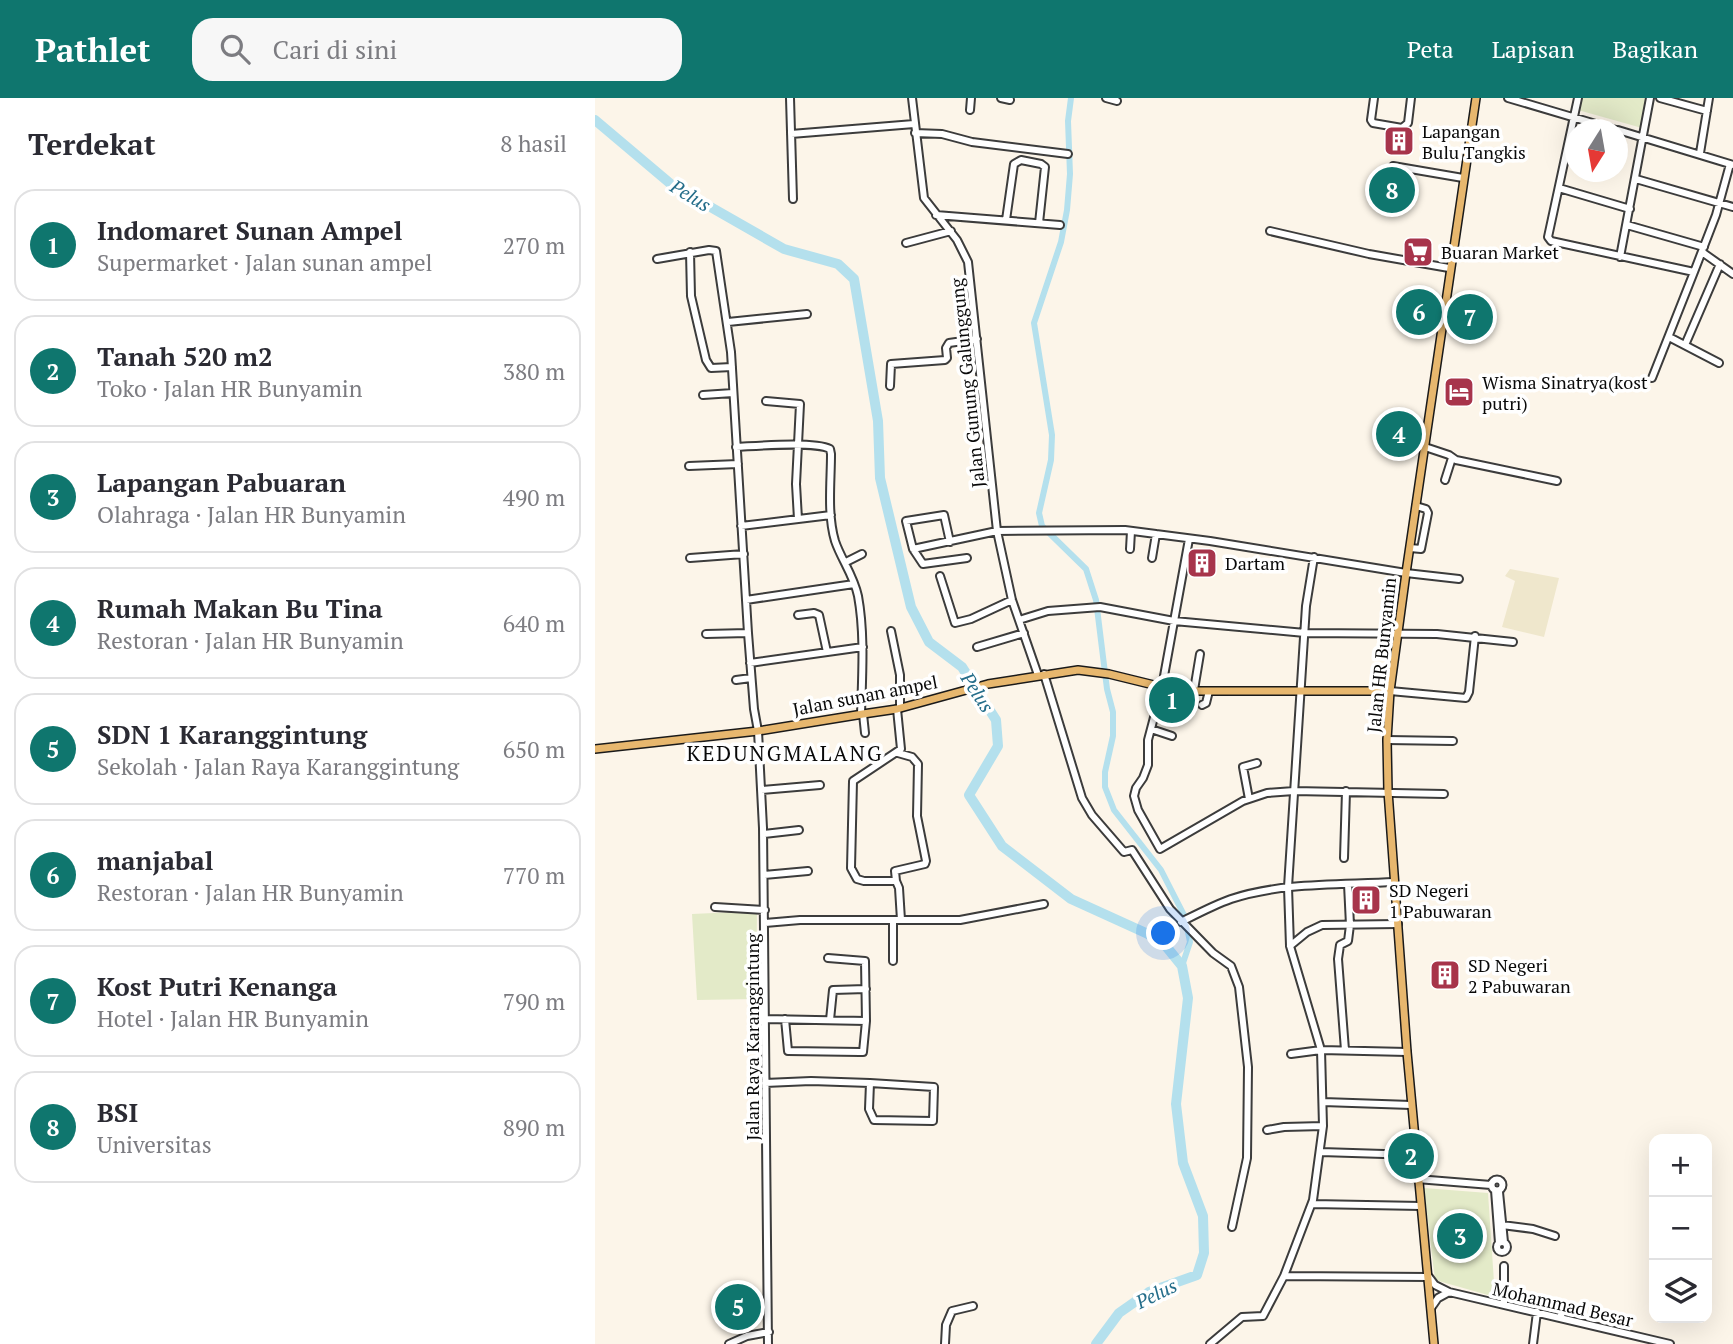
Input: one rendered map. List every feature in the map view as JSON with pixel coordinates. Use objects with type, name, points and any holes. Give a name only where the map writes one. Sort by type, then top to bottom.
[{"type":"main road","name":"Jalan HR Bunyamin","points":[[1434,1344],[1411,1105],[1388,791],[1387,740],[1390,691],[1406,573],[1476,98]]},
{"type":"main road","name":"Jalan sunan ampel","points":[[595,749],[758,731],[840,718],[899,708],[988,684],[1078,670],[1190,690],[1390,691]]},
{"type":"street","points":[[790,98],[793,199]]},
{"type":"street","name":"Jalan Gunung Galunggung","points":[[912,98],[913,124],[924,198],[951,231],[968,262],[997,531],[1012,600],[1041,674],[1084,801],[1092,815],[1124,852],[1132,850],[1181,922]]},
{"type":"street","points":[[970,110],[971,98]]},
{"type":"street","points":[[1001,98],[1010,100]]},
{"type":"street","points":[[1106,98],[1117,101]]},
{"type":"street","points":[[1374,98],[1371,120],[1373,123],[1402,128],[1408,123],[1411,98]]},
{"type":"street","points":[[1508,98],[1577,119]]},
{"type":"street","points":[[1578,98],[1548,239],[1573,247],[1694,272]]},
{"type":"street","points":[[1621,257],[1650,98]]},
{"type":"street","points":[[1660,98],[1707,111]]},
{"type":"street","points":[[1700,153],[1709,98]]},
{"type":"street","points":[[790,134],[913,124]]},
{"type":"street","points":[[915,133],[942,134],[972,142],[1068,154]]},
{"type":"street","points":[[1628,133],[1731,164],[1703,249],[1652,378]]},
{"type":"street","points":[[1006,220],[1014,164],[1021,160],[1045,167],[1039,223]]},
{"type":"street","points":[[1393,166],[1463,178]]},
{"type":"street","points":[[1636,179],[1733,207]]},
{"type":"street","points":[[1559,188],[1630,209]]},
{"type":"street","points":[[936,215],[1060,225]]},
{"type":"street","points":[[1627,225],[1703,249],[1733,274]]},
{"type":"street","points":[[906,243],[951,231]]},
{"type":"street","points":[[1270,231],[1369,254],[1449,268]]},
{"type":"street","name":"Jalan Raya Karanggintung","points":[[690,253],[716,251],[728,322],[732,367],[751,678],[758,731],[764,834],[768,1344]]},
{"type":"street","points":[[657,259],[690,253],[691,296],[705,360],[711,368],[732,367]]},
{"type":"street","points":[[1685,345],[1720,264]]},
{"type":"street","points":[[728,322],[807,314]]},
{"type":"street","points":[[1669,337],[1719,363]]},
{"type":"street","points":[[890,386],[891,364],[945,360],[946,348],[950,343],[977,339]]},
{"type":"street","points":[[703,395],[733,393]]},
{"type":"street","points":[[766,401],[800,404],[796,484],[798,519]]},
{"type":"street","points":[[736,447],[799,445],[825,446],[829,449],[831,515],[835,541],[846,562],[857,595],[863,647],[862,714],[865,733]]},
{"type":"street","points":[[1426,447],[1452,458],[1557,481]]},
{"type":"street","points":[[1445,480],[1452,458]]},
{"type":"street","points":[[689,466],[738,464]]},
{"type":"street","points":[[1410,548],[1421,549],[1428,513],[1426,509],[1416,506]]},
{"type":"street","points":[[741,526],[831,515]]},
{"type":"street","points":[[950,542],[944,515],[908,520],[906,524],[913,549],[923,564],[967,558]]},
{"type":"street","points":[[913,549],[997,531],[1131,531],[1459,579]]},
{"type":"street","points":[[1130,549],[1131,531]]},
{"type":"street","points":[[1152,558],[1156,534]]},
{"type":"street","points":[[1189,539],[1162,687],[1148,740],[1148,765],[1134,796],[1138,810],[1160,849],[1249,799],[1267,793],[1294,790],[1444,794]]},
{"type":"street","points":[[690,558],[744,554]]},
{"type":"street","points":[[846,562],[862,554]]},
{"type":"street","points":[[1210,1344],[1242,1317],[1262,1317],[1284,1276],[1312,1204],[1321,1152],[1321,1050],[1290,946],[1288,887],[1306,606],[1314,557]]},
{"type":"street","points":[[940,576],[955,623],[971,619],[1012,600]]},
{"type":"street","points":[[746,600],[854,584]]},
{"type":"street","points":[[1019,620],[1048,611],[1100,607],[1174,621],[1305,633],[1475,636],[1513,642]]},
{"type":"street","points":[[798,615],[819,615],[827,652]]},
{"type":"street","points":[[891,631],[899,671],[902,745],[898,753],[871,767],[853,781],[851,868],[857,879],[896,881]]},
{"type":"street","points":[[706,634],[748,633]]},
{"type":"street","points":[[977,647],[1024,633]]},
{"type":"street","points":[[1390,691],[1467,698],[1475,636]]},
{"type":"street","points":[[751,663],[863,647]]},
{"type":"street","points":[[1182,706],[1190,690],[1200,654]]},
{"type":"street","points":[[736,680],[751,678]]},
{"type":"street","points":[[1202,705],[1207,702],[1209,691]]},
{"type":"street","points":[[840,718],[842,727]]},
{"type":"street","points":[[1151,729],[1172,736]]},
{"type":"street","points":[[1387,740],[1453,741]]},
{"type":"street","points":[[898,753],[912,757],[918,764],[917,816],[926,863],[895,871],[901,920]]},
{"type":"street","points":[[1249,799],[1243,767],[1257,764]]},
{"type":"street","points":[[761,790],[820,785]]},
{"type":"street","points":[[1344,858],[1346,792]]},
{"type":"street","points":[[764,834],[799,830]]},
{"type":"street","points":[[764,875],[809,871]]},
{"type":"street","points":[[1232,1227],[1247,1157],[1248,1067],[1239,986],[1231,966],[1213,953],[1181,922],[1229,900],[1288,887],[1394,882]]},
{"type":"street","points":[[1345,1050],[1338,959],[1340,945],[1348,941],[1348,884]]},
{"type":"street","points":[[765,923],[800,920],[975,919],[1044,904]]},
{"type":"street","points":[[715,906],[765,910]]},
{"type":"street","points":[[893,920],[893,961]]},
{"type":"street","points":[[1290,946],[1307,932],[1322,925],[1398,924]]},
{"type":"street","points":[[785,1019],[788,1051],[864,1051],[866,963],[864,959],[828,958]]},
{"type":"street","points":[[830,1020],[833,990],[866,989]]},
{"type":"street","points":[[765,1019],[866,1021]]},
{"type":"street","points":[[1291,1054],[1321,1050],[1407,1052]]},
{"type":"street","points":[[765,1083],[811,1081],[870,1083],[934,1087],[933,1121],[874,1120],[869,1109],[870,1083]]},
{"type":"street","points":[[1323,1102],[1411,1105]]},
{"type":"street","points":[[1267,1130],[1323,1126]]},
{"type":"street","points":[[1321,1152],[1415,1155]]},
{"type":"street","points":[[1417,1179],[1495,1188]]},
{"type":"street","points":[[1495,1188],[1502,1225],[1501,1243],[1495,1188]]},
{"type":"street","points":[[1312,1204],[1421,1206]]},
{"type":"street","points":[[1502,1225],[1533,1229],[1555,1237]]},
{"type":"street","points":[[1504,1266],[1504,1305]]},
{"type":"street","points":[[1284,1276],[1429,1277],[1435,1285],[1449,1292]]},
{"type":"street","points":[[1431,1310],[1431,1305],[1437,1298],[1449,1292]]},
{"type":"street","name":"Mohammad Besar","points":[[1449,1292],[1670,1344]]},
{"type":"street","points":[[1504,1292],[1559,1306],[1562,1309],[1561,1318]]},
{"type":"street","points":[[945,1344],[946,1325],[952,1311],[973,1306]]},
{"type":"street","points":[[1533,1344],[1537,1312]]},
{"type":"street","points":[[729,1344],[747,1336],[769,1332]]},
{"type":"shaded area","points":[[1510,569],[1559,578],[1544,637],[1502,627],[1515,581],[1505,576]]},
{"type":"green space","points":[[1581,98],[1647,98],[1642,128],[1628,124],[1628,119],[1610,119],[1578,110]]},
{"type":"green space","points":[[757,911],[756,999],[697,1000],[692,914]]},
{"type":"green space","points":[[1424,1188],[1488,1193],[1495,1297],[1435,1280]]},
{"type":"waterway","points":[[1071,98],[1068,121],[1070,174],[1067,210],[1061,242],[1034,323],[1052,435],[1051,460],[1039,513],[1042,526],[1086,569],[1096,600],[1107,689],[1113,712],[1113,736],[1105,772],[1105,787],[1114,810],[1161,870],[1185,917],[1190,942],[1182,966]]},
{"type":"waterway","name":"Pelus","points":[[595,120],[672,185],[784,249],[838,264],[854,279],[878,421],[880,478],[911,607],[929,642],[962,667],[996,720],[998,746],[969,795],[1002,846],[1071,899],[1148,934],[1165,945],[1182,966],[1188,998],[1176,1104],[1183,1163],[1203,1216],[1204,1253],[1197,1275],[1149,1292],[1119,1313],[1096,1344]]},
{"type":"place","name":"Lapangan Bulu Tangkis","points":[[1399,141]]},
{"type":"place","name":"BSI","points":[[1392,190]]},
{"type":"place","name":"Buaran Market","points":[[1418,252]]},
{"type":"place","name":"manjabal","points":[[1419,312]]},
{"type":"place","name":"Kost Putri Kenanga","points":[[1470,317]]},
{"type":"place","name":"Wisma Sinatrya(kost putri)","points":[[1459,392]]},
{"type":"place","name":"Rumah Makan Bu Tina","points":[[1399,434]]},
{"type":"place","name":"Dartam","points":[[1202,563]]},
{"type":"place","name":"Indomaret Sunan Ampel","points":[[1172,700]]},
{"type":"place","name":"SD Negeri 1 Pabuwaran","points":[[1366,900]]},
{"type":"place","name":"SD Negeri 2 Pabuwaran","points":[[1445,975]]},
{"type":"place","name":"Tanah 520 m2","points":[[1411,1156]]},
{"type":"place","name":"Lapangan Pabuaran","points":[[1460,1236]]},
{"type":"place","name":"SDN 1 Karanggintung","points":[[738,1307]]},
{"type":"district","name":"KEDUNGMALANG","points":[[785,753]]}]
